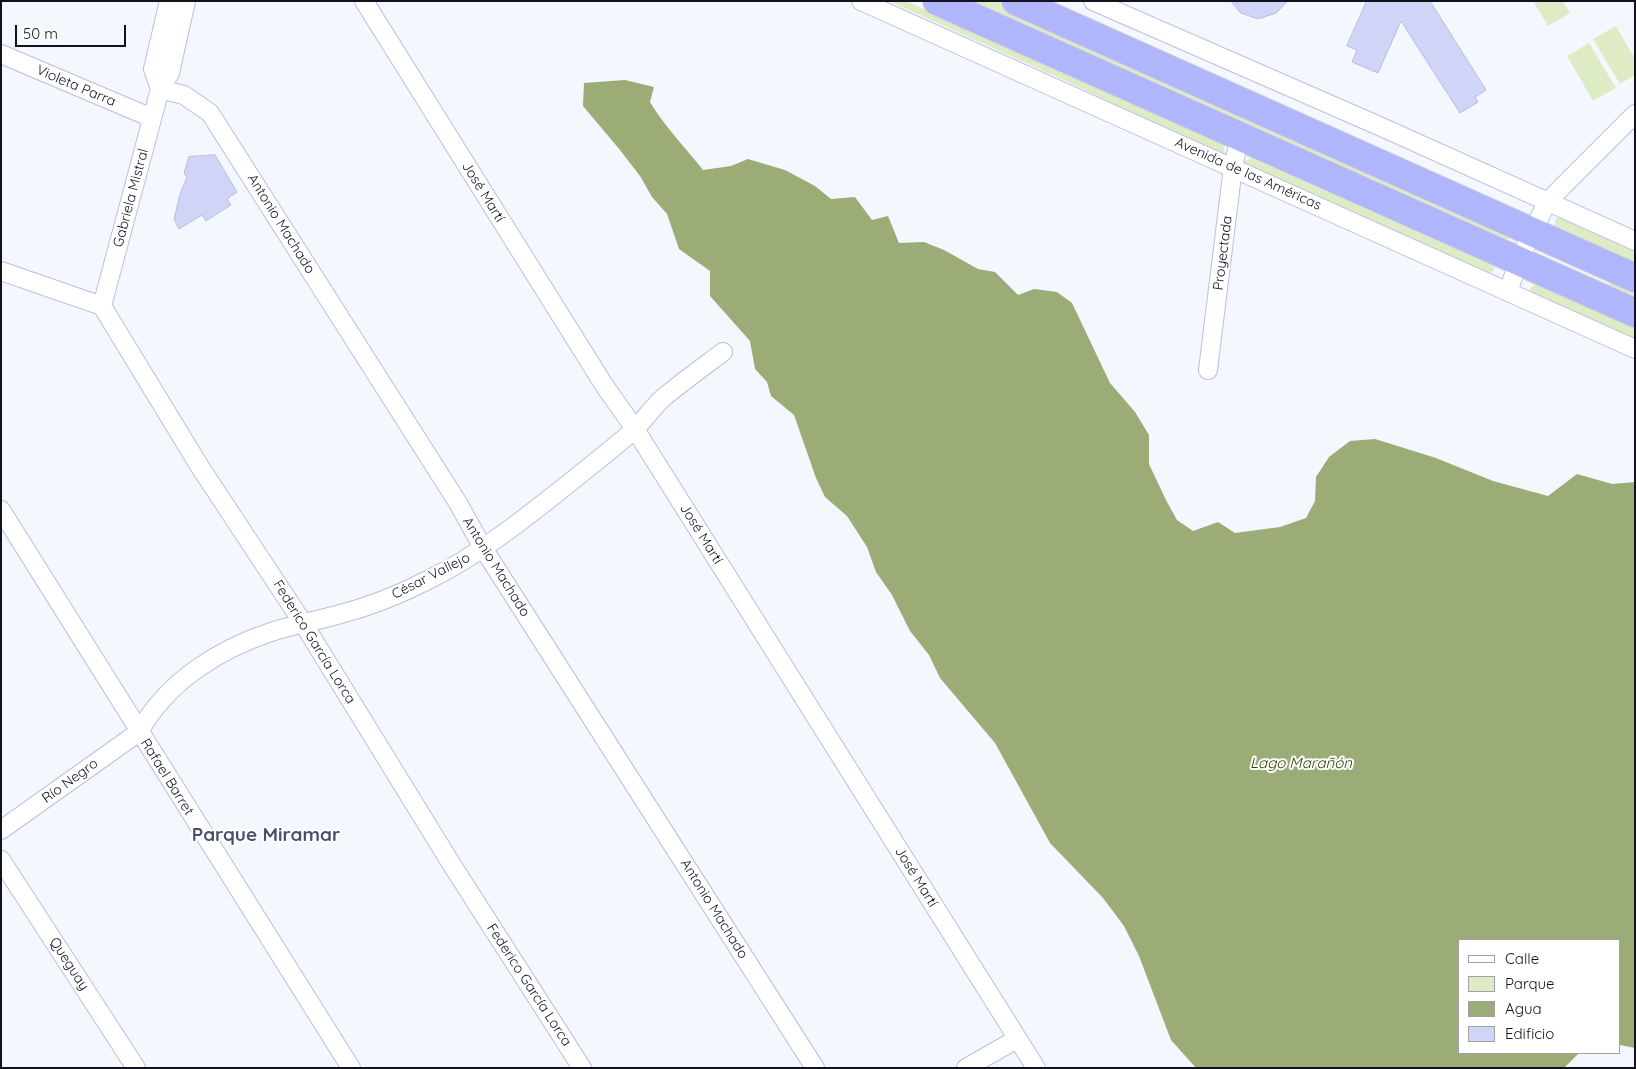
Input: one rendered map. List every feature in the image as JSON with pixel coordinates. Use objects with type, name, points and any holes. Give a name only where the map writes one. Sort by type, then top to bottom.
[{"type":"highway","points":[[937,1],[1635,313]]},
{"type":"highway","points":[[1016,1],[1635,278]]},
{"type":"street","name":"Gabriela Mistral","points":[[160,89],[153,69],[169,1]]},
{"type":"street","name":"Gabriela Mistral","points":[[102,306],[160,89],[170,73],[186,1]]},
{"type":"street","name":"José Martí","points":[[364,1],[604,385],[635,428],[1036,1068]]},
{"type":"street","name":"Avenida de las Américas","points":[[861,1],[1635,349]]},
{"type":"street","points":[[1093,1],[1378,125],[1635,241]]},
{"type":"street","name":"Violeta Parra","points":[[1,54],[152,118]]},
{"type":"street","name":"Antonio Machado","points":[[160,89],[184,96],[210,113],[458,503],[483,548],[814,1068]]},
{"type":"street","points":[[1508,292],[1519,260],[1548,202],[1635,114]]},
{"type":"street","name":"Proyectada","points":[[1208,370],[1233,167],[1240,137]]},
{"type":"street","points":[[1,271],[102,306]]},
{"type":"street","name":"Federico García Lorca","points":[[102,306],[200,467],[303,623],[452,865],[582,1068]]},
{"type":"street","name":"César Vallejo","points":[[139,732],[151,711],[167,694],[186,676],[205,663],[247,642],[303,623],[353,610],[398,594],[456,565],[483,548],[526,518],[635,428],[661,400],[723,352]]},
{"type":"street","name":"Rafael Barret","points":[[1,510],[351,1068]]},
{"type":"street","name":"Río Negro","points":[[1,830],[139,732]]},
{"type":"street","name":"Queguay","points":[[1,860],[136,1068]]},
{"type":"street","points":[[966,1068],[1017,1039]]},
{"type":"green space","points":[[889,1],[906,1],[1223,144],[1225,153],[1223,158],[1079,87]]},
{"type":"green space","points":[[960,1],[997,1],[1511,237],[1507,240],[1445,214]]},
{"type":"green space","points":[[1533,1],[1563,1],[1570,13],[1548,26]]},
{"type":"green space","points":[[1616,26],[1635,59],[1635,75],[1620,84],[1593,39]]},
{"type":"green space","points":[[1589,43],[1616,88],[1593,101],[1567,56]]},
{"type":"green space","points":[[1251,158],[1493,266],[1494,270],[1488,277],[1242,166],[1243,162]]},
{"type":"green space","points":[[1561,217],[1635,250],[1635,264],[1555,228],[1555,219]]},
{"type":"green space","points":[[1546,257],[1608,284],[1635,286],[1635,305],[1544,258]]},
{"type":"green space","points":[[1538,284],[1635,328],[1635,343],[1528,295],[1531,287]]},
{"type":"water","name":"Lago Marañón","points":[[625,80],[654,87],[650,102],[703,170],[731,166],[748,159],[785,170],[815,186],[831,199],[855,197],[872,220],[888,216],[899,243],[924,242],[944,250],[978,269],[995,272],[1018,295],[1034,289],[1057,292],[1072,303],[1110,383],[1135,412],[1149,435],[1149,464],[1166,500],[1177,520],[1193,531],[1218,522],[1235,533],[1280,527],[1306,518],[1315,501],[1316,477],[1329,457],[1350,441],[1375,439],[1436,458],[1493,481],[1548,496],[1577,474],[1612,484],[1635,482],[1635,1048],[1621,1045],[1621,939],[1458,939],[1458,1054],[1578,1054],[1564,1068],[1196,1068],[1171,1040],[1139,956],[1124,926],[1103,898],[1050,843],[995,743],[940,678],[929,655],[910,631],[892,595],[876,572],[867,547],[847,516],[825,497],[816,478],[794,415],[771,396],[767,382],[755,369],[750,341],[710,296],[710,271],[679,249],[667,214],[652,197],[640,176],[620,150],[583,106],[584,83]]},
{"type":"building","points":[[1231,1],[1288,1],[1276,13],[1258,19],[1241,13]]},
{"type":"building","points":[[1367,1],[1430,1],[1486,90],[1475,97],[1478,102],[1460,113],[1401,21],[1378,73],[1352,62],[1357,50],[1347,46]]},
{"type":"building","points":[[215,155],[237,192],[227,199],[231,205],[206,221],[202,215],[179,229],[174,219],[180,194],[187,177],[184,173],[189,157]]},
{"type":"district","name":"Parque Miramar","points":[[266,835]]}]
